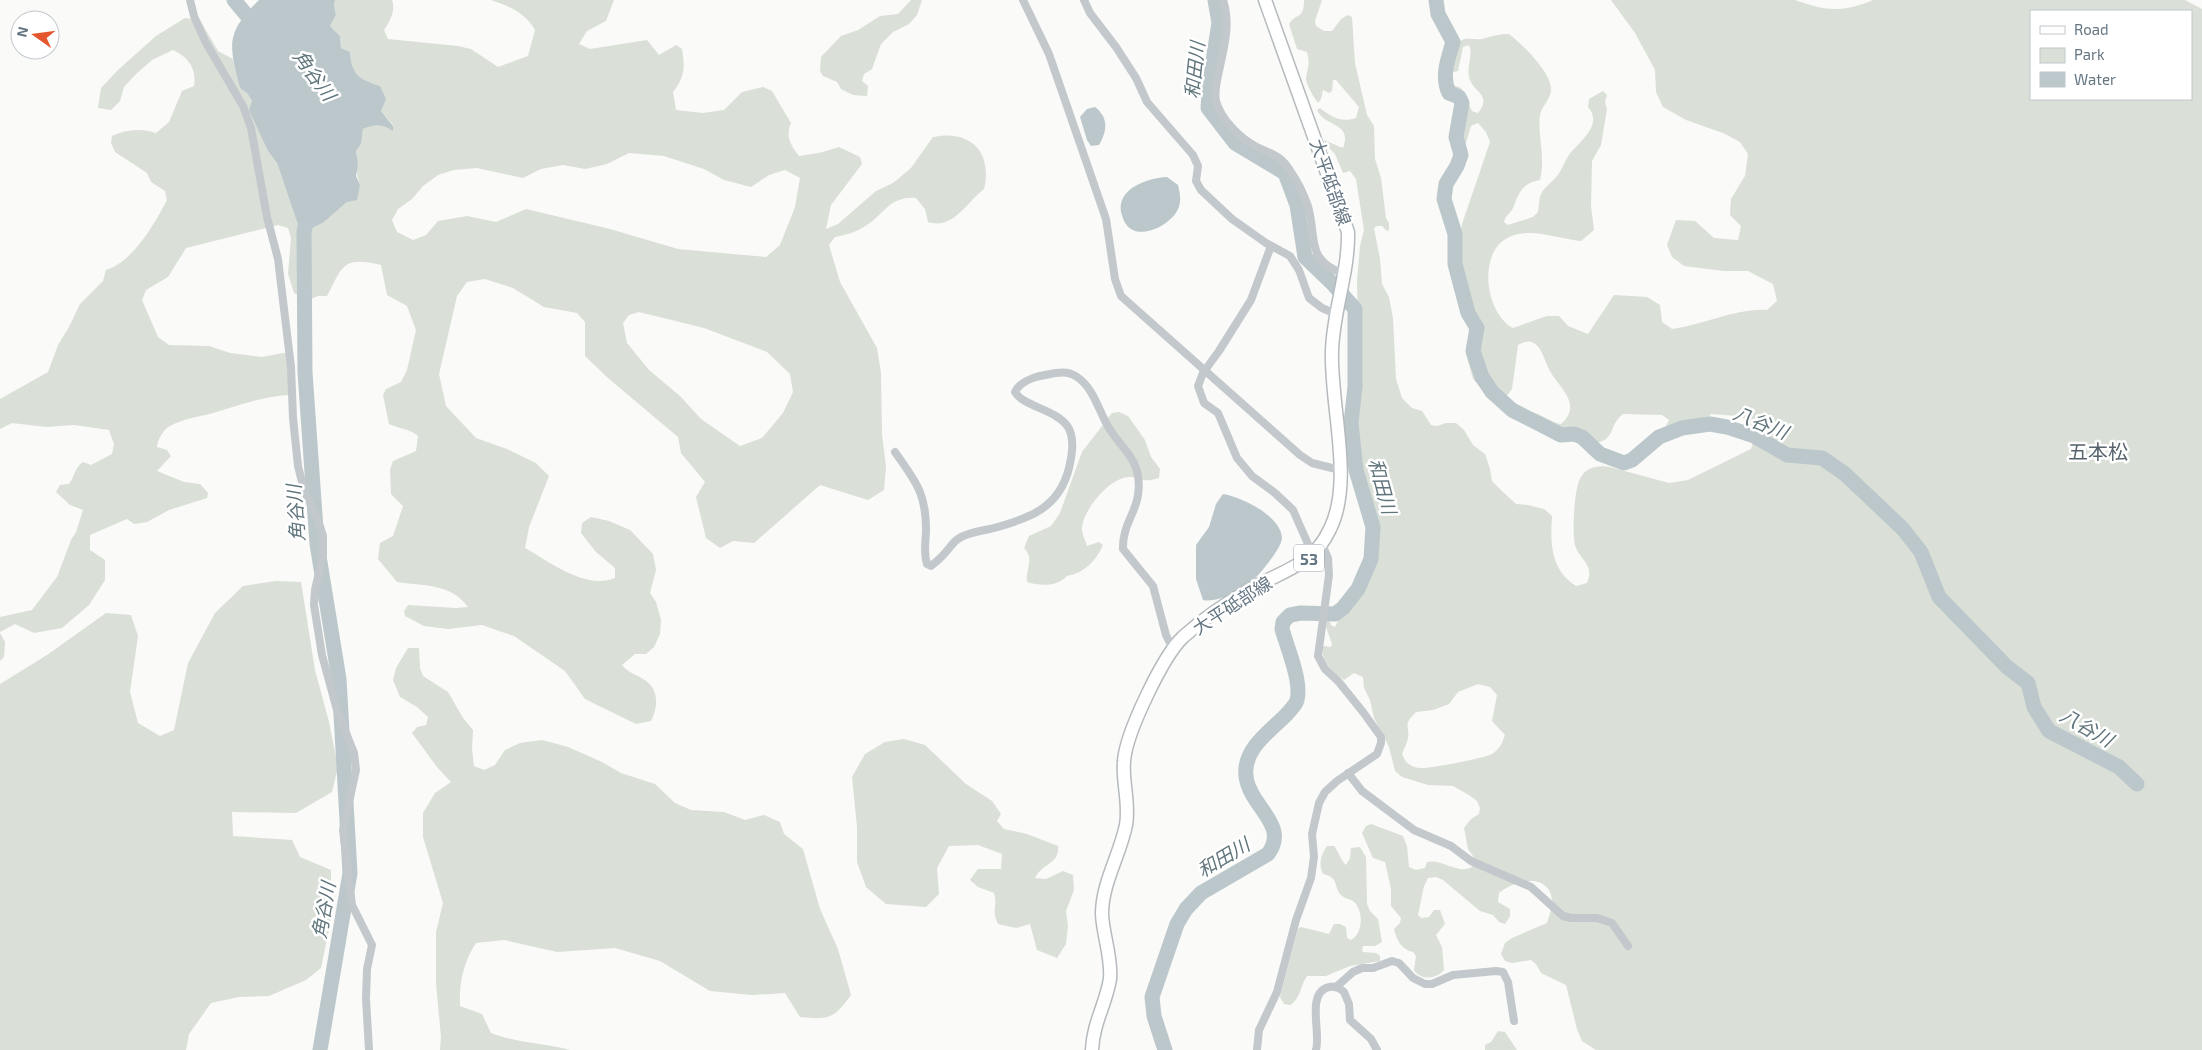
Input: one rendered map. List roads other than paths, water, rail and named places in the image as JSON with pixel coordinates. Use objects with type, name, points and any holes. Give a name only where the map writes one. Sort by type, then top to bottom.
[{"type":"main road","name":"大平砥部線","points":[[1092,1050],[1094,1028],[1110,977],[1102,914],[1109,874],[1126,822],[1125,748],[1139,714],[1173,649],[1182,638],[1221,608],[1250,589],[1297,567],[1322,544],[1335,519],[1341,486],[1332,368],[1336,314],[1349,244],[1346,221],[1265,0]]},
{"type":"street","points":[[190,0],[194,16],[205,41],[242,106],[251,128],[278,259],[291,367],[293,418],[298,466],[304,490],[323,536],[323,555],[315,590],[314,605],[322,655],[336,710],[354,753],[356,770],[343,830],[352,905],[372,945],[367,969],[366,999],[369,1050]]},
{"type":"street","points":[[1023,0],[1049,54],[1106,219],[1115,279],[1121,296],[1300,455],[1312,463],[1340,470]]},
{"type":"street","points":[[1084,0],[1090,13],[1116,46],[1136,78],[1147,102],[1194,155],[1198,166],[1196,181],[1202,190],[1232,219],[1271,246],[1290,256],[1299,270],[1310,298],[1322,308],[1336,314]]},
{"type":"street","points":[[1223,0],[1226,10],[1227,33],[1215,90],[1219,107],[1228,123],[1238,134],[1257,147],[1276,155],[1291,171],[1308,206],[1317,256],[1324,264],[1344,274]]},
{"type":"street","points":[[1271,246],[1251,300],[1206,370],[1198,386],[1204,403],[1218,414],[1237,458],[1252,476],[1275,493],[1293,510],[1308,544],[1306,560]]},
{"type":"street","points":[[895,452],[907,467],[924,499],[926,530],[923,552],[927,564],[931,566],[958,539],[1030,517],[1048,506],[1057,496],[1065,483],[1072,456],[1072,442],[1068,427],[1055,415],[1019,398],[1015,392],[1018,386],[1034,378],[1062,372],[1076,376],[1096,402],[1109,429],[1133,460],[1138,476],[1139,498],[1125,527],[1123,549],[1153,586],[1166,635],[1173,649]]},
{"type":"street","points":[[1258,1050],[1259,1030],[1277,992],[1296,920],[1311,878],[1314,857],[1312,834],[1318,803],[1325,792],[1377,754],[1381,743],[1381,737],[1338,681],[1325,669],[1318,656],[1329,575],[1328,558],[1322,544]]},
{"type":"street","points":[[1348,774],[1362,791],[1414,830],[1451,846],[1471,861],[1530,887],[1557,913],[1563,916],[1571,918],[1597,918],[1612,923],[1628,946]]},
{"type":"street","points":[[1336,987],[1353,972],[1362,968],[1373,968],[1392,961],[1399,963],[1414,978],[1425,984],[1432,984],[1453,975],[1503,972],[1508,982],[1514,1020]]},
{"type":"street","points":[[1316,1050],[1319,1034],[1315,1014],[1318,998],[1321,991],[1328,987],[1336,987],[1344,992],[1347,997],[1350,1020],[1371,1039],[1377,1050]]},
{"type":"water","points":[[259,0],[335,0],[336,15],[330,26],[340,36],[341,48],[350,52],[353,66],[358,75],[380,86],[386,99],[381,111],[393,126],[393,131],[386,127],[378,126],[363,129],[361,144],[356,151],[358,165],[356,176],[360,185],[357,200],[347,202],[324,222],[304,232],[297,222],[277,163],[268,151],[249,110],[252,101],[247,93],[240,88],[232,50],[235,31],[240,22]]},
{"type":"water","points":[[1095,107],[1100,111],[1105,120],[1105,130],[1099,145],[1091,146],[1087,140],[1080,117],[1087,109]]},
{"type":"water","points":[[1167,177],[1178,185],[1180,195],[1179,208],[1174,216],[1163,225],[1150,231],[1137,231],[1127,226],[1121,212],[1121,204],[1124,197],[1135,186],[1143,182]]},
{"type":"water","points":[[1223,494],[1250,503],[1268,515],[1280,530],[1282,538],[1274,555],[1253,581],[1233,593],[1208,601],[1203,600],[1196,579],[1196,545],[1209,527],[1216,504]]},
{"type":"waterway","name":"角谷川","points":[[234,0],[258,29]]},
{"type":"waterway","name":"和田川","points":[[1165,1050],[1154,1016],[1152,997],[1177,924],[1186,909],[1201,893],[1268,854],[1273,844],[1274,834],[1271,824],[1249,787],[1246,766],[1258,742],[1286,715],[1297,700],[1296,674],[1282,629],[1283,622],[1290,615],[1301,613],[1335,614],[1343,608],[1358,589],[1371,559],[1373,527],[1356,470],[1351,423],[1355,386],[1355,309],[1305,257],[1297,205],[1285,173],[1235,143],[1208,108],[1210,80],[1219,23],[1215,0]]},
{"type":"waterway","name":"八谷川","points":[[1436,0],[1438,14],[1453,42],[1445,74],[1447,87],[1449,93],[1459,97],[1462,103],[1456,137],[1461,155],[1457,166],[1446,184],[1444,199],[1455,234],[1455,264],[1468,313],[1477,328],[1473,351],[1482,377],[1492,392],[1512,410],[1561,435],[1574,434],[1582,437],[1600,454],[1624,463],[1632,460],[1659,437],[1682,428],[1710,424],[1727,427],[1754,436],[1787,455],[1822,458],[1845,474],[1903,529],[1921,552],[1939,597],[2007,667],[2028,683],[2034,707],[2049,731],[2119,767],[2137,784]]},
{"type":"waterway","name":"角谷川","points":[[308,212],[304,232],[305,372],[317,544],[339,679],[350,873],[320,1050]]},
{"type":"district","name":"五本松","points":[[2098,451]]}]
